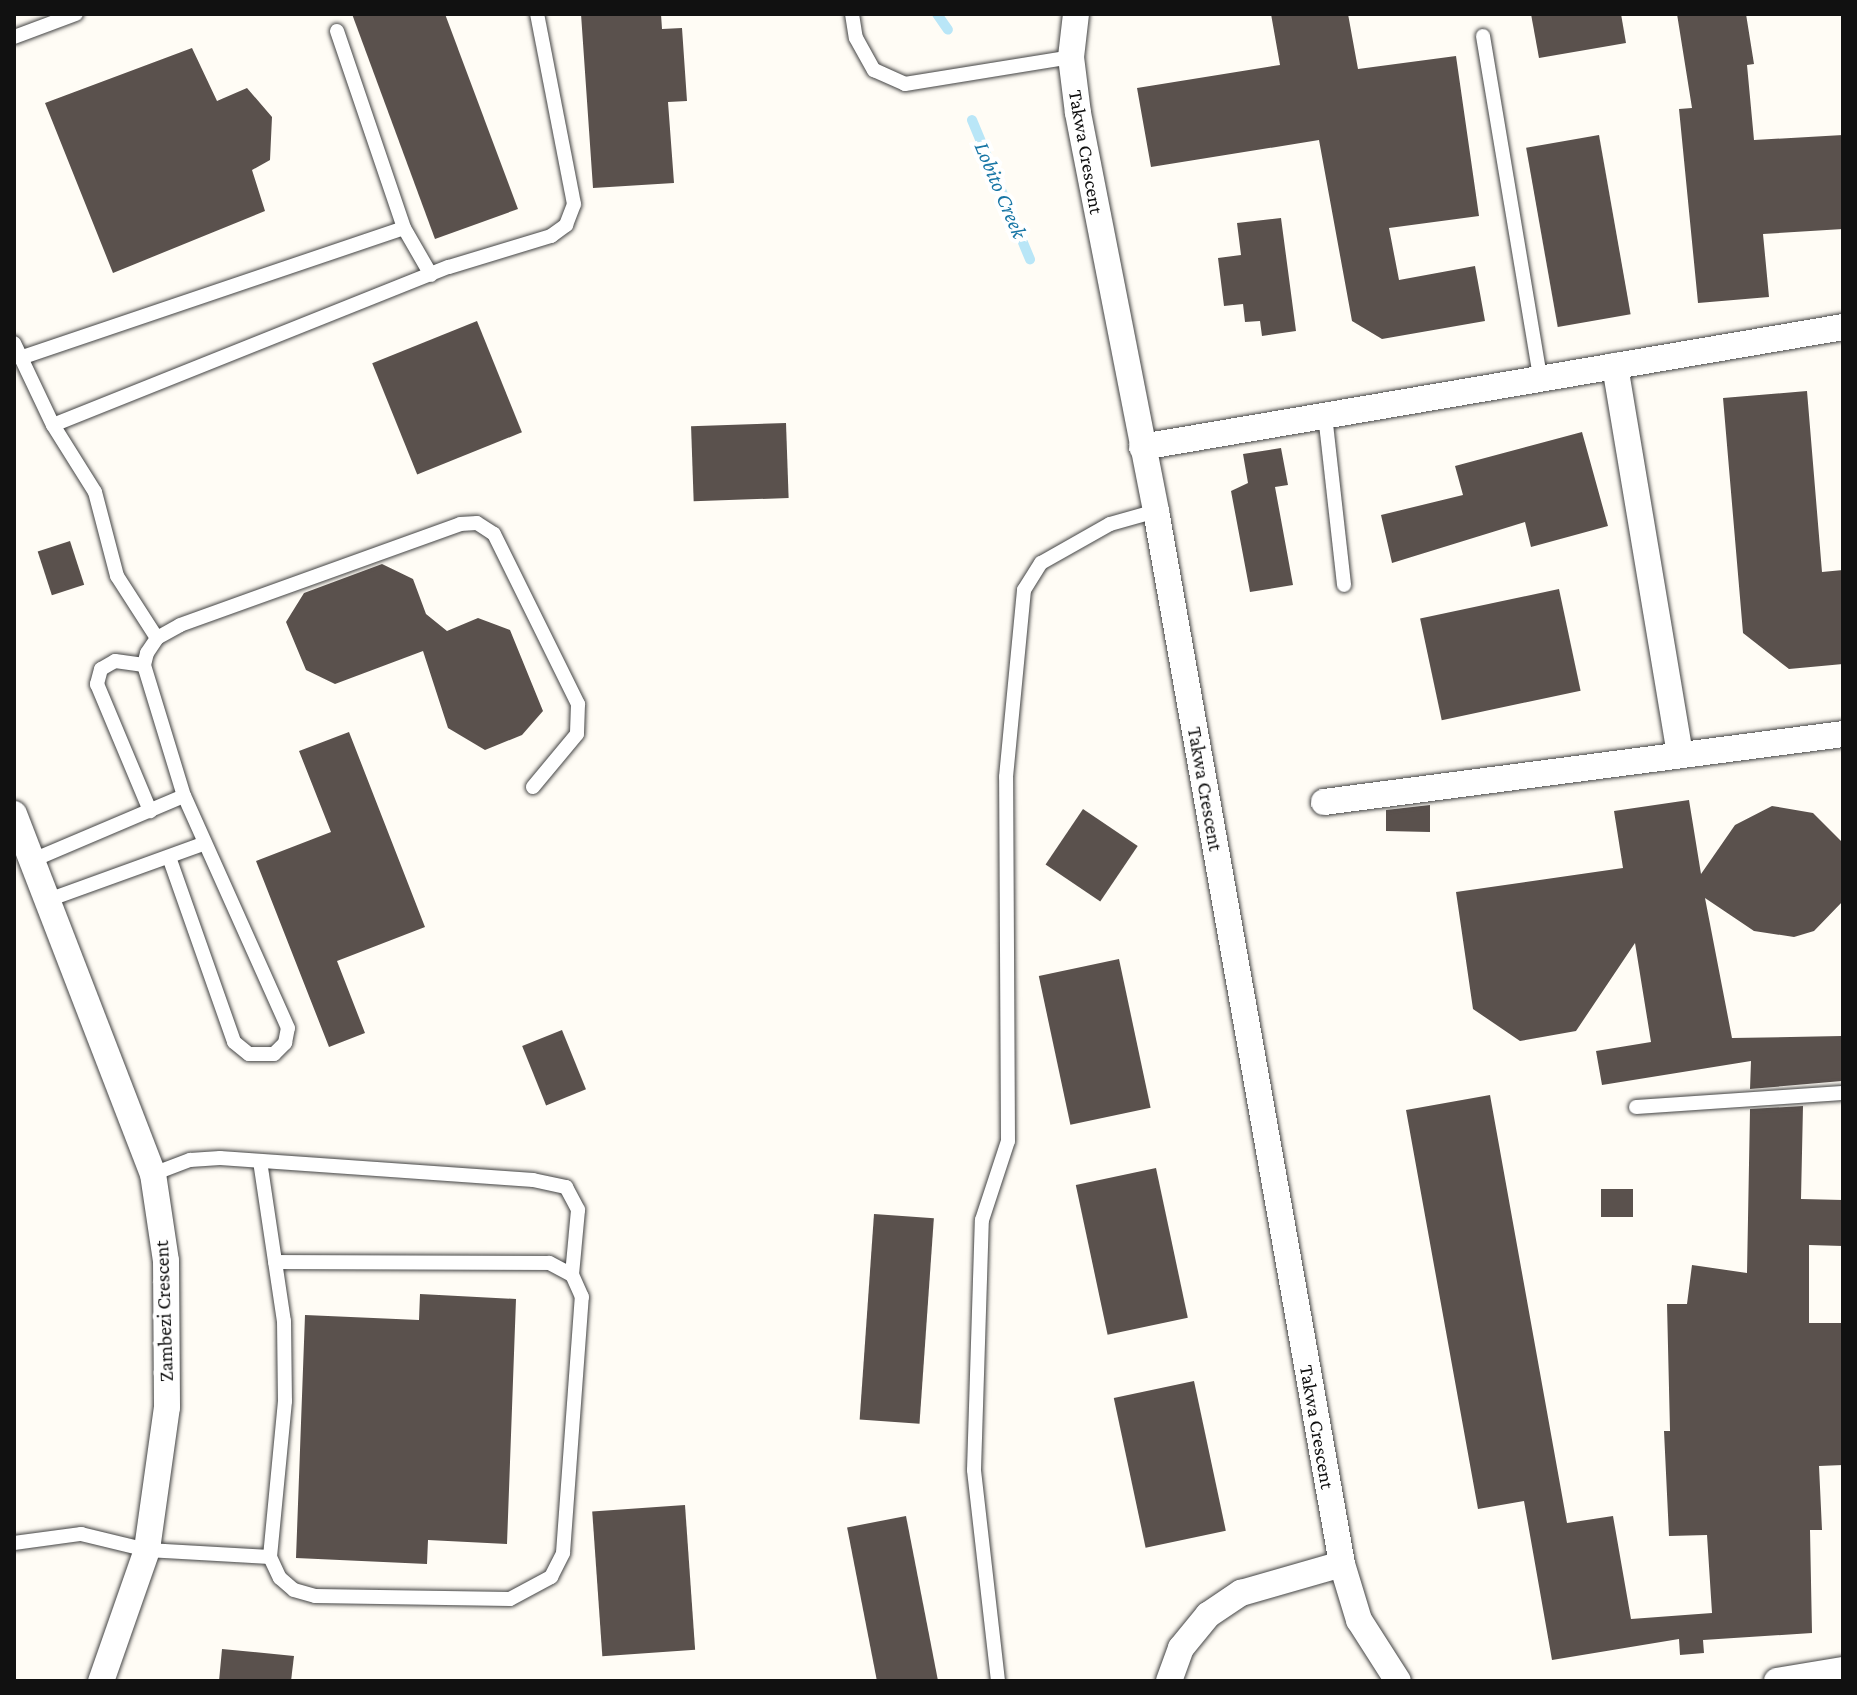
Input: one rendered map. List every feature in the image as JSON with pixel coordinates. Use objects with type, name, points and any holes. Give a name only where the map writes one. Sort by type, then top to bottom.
[{"type":"street","name":"Takwa Crescent","points":[[1076,14],[1071,57],[1156,511],[1342,1564],[1359,1620],[1398,1681]]},
{"type":"street","points":[[1142,447],[1843,327]]},
{"type":"street","points":[[1615,366],[1680,755]]},
{"type":"street","points":[[1324,802],[1843,734]]},
{"type":"street","name":"Zambezi Crescent","points":[[14,814],[153,1174],[166,1261],[169,1335],[167,1407],[147,1550],[101,1681]]},
{"type":"street","points":[[1169,1681],[1181,1648],[1208,1615],[1241,1593],[1342,1564]]},
{"type":"street","points":[[1777,1681],[1843,1670]]},
{"type":"lane","points":[[14,37],[76,14]]},
{"type":"lane","points":[[53,425],[431,275],[551,236],[566,225],[574,204],[537,14]]},
{"type":"lane","points":[[852,14],[856,38],[874,70],[905,84],[1071,57]]},
{"type":"lane","points":[[337,31],[404,228],[431,275]]},
{"type":"lane","points":[[1483,36],[1540,377]]},
{"type":"lane","points":[[20,358],[404,228]]},
{"type":"lane","points":[[14,343],[53,425],[95,492],[117,576],[157,638]]},
{"type":"lane","points":[[1325,415],[1344,585]]},
{"type":"lane","points":[[998,1681],[974,1470],[982,1220],[1008,1141],[1006,777],[1024,590],[1041,563],[1110,524],[1156,511]]},
{"type":"lane","points":[[169,857],[234,1042],[249,1054],[274,1054],[285,1043],[288,1028],[203,844],[184,796],[144,665],[157,638],[180,625],[460,524],[477,523],[494,534],[578,704],[577,734],[533,787]]},
{"type":"lane","points":[[144,665],[115,661],[101,669],[97,684],[150,811]]},
{"type":"lane","points":[[33,860],[184,796]]},
{"type":"lane","points":[[48,900],[203,844]]},
{"type":"lane","points":[[1636,1107],[1843,1093]]},
{"type":"lane","points":[[153,1174],[190,1160],[260,1161],[533,1180],[566,1187],[578,1210],[572,1275],[582,1297],[563,1553],[551,1577],[510,1599],[315,1596],[294,1590],[280,1578],[270,1557],[285,1401],[284,1321],[260,1161]]},
{"type":"lane","points":[[275,1262],[549,1263],[572,1275]]},
{"type":"lane","points":[[14,1543],[81,1534],[147,1550],[270,1557]]},
{"type":"building","points":[[352,14],[445,14],[518,209],[435,239]]},
{"type":"building","points":[[581,14],[661,14],[662,29],[682,28],[687,101],[668,102],[674,183],[593,188]]},
{"type":"building","points":[[1271,14],[1348,14],[1358,69],[1456,56],[1479,216],[1389,228],[1399,280],[1475,266],[1485,321],[1382,339],[1352,321],[1319,140],[1151,167],[1137,88],[1280,65]]},
{"type":"building","points":[[1531,14],[1621,14],[1626,43],[1539,58]]},
{"type":"building","points":[[1677,14],[1746,14],[1754,64],[1747,65],[1754,140],[1843,135],[1843,229],[1763,234],[1769,297],[1698,303],[1679,109],[1692,108]]},
{"type":"building","points":[[192,48],[217,101],[247,88],[272,117],[270,160],[252,170],[265,211],[113,273],[45,103]]},
{"type":"building","points":[[1599,135],[1631,314],[1558,327],[1526,148]]},
{"type":"building","points":[[1281,218],[1296,331],[1262,336],[1260,321],[1245,322],[1243,304],[1224,306],[1218,258],[1241,255],[1237,223]]},
{"type":"building","points":[[477,321],[522,432],[417,475],[372,363]]},
{"type":"building","points":[[1807,391],[1822,572],[1843,570],[1843,664],[1789,669],[1743,633],[1723,398]]},
{"type":"building","points":[[786,423],[789,498],[694,501],[691,426]]},
{"type":"building","points":[[1582,432],[1608,526],[1531,547],[1525,522],[1392,563],[1381,515],[1463,495],[1455,466]]},
{"type":"building","points":[[1281,448],[1288,485],[1275,487],[1293,585],[1250,592],[1231,491],[1248,483],[1243,454]]},
{"type":"building","points":[[70,541],[84,585],[52,595],[38,552]]},
{"type":"building","points":[[382,564],[413,579],[426,614],[447,631],[478,618],[510,630],[543,711],[522,735],[485,750],[448,728],[423,651],[335,684],[306,670],[286,622],[304,593]]},
{"type":"building","points":[[1559,589],[1581,691],[1442,720],[1420,619]]},
{"type":"building","points":[[349,732],[425,927],[337,961],[365,1033],[329,1047],[256,861],[331,832],[299,751]]},
{"type":"building","points":[[1689,800],[1701,874],[1735,825],[1772,806],[1813,813],[1843,843],[1843,901],[1814,931],[1794,937],[1754,931],[1705,898],[1732,1038],[1842,1036],[1842,1081],[1750,1089],[1751,1061],[1602,1085],[1596,1051],[1651,1042],[1635,943],[1576,1031],[1520,1041],[1473,1009],[1456,892],[1623,868],[1614,811]]},
{"type":"building","points":[[1430,805],[1430,832],[1386,831],[1386,810]]},
{"type":"building","points":[[1083,809],[1138,846],[1100,901],[1046,865]]},
{"type":"building","points":[[1119,959],[1151,1108],[1070,1125],[1039,976]]},
{"type":"building","points":[[562,1030],[586,1089],[546,1105],[522,1046]]},
{"type":"building","points":[[1490,1095],[1567,1523],[1613,1516],[1631,1619],[1712,1613],[1707,1535],[1669,1536],[1664,1431],[1670,1431],[1667,1304],[1687,1304],[1692,1265],[1747,1273],[1750,1109],[1803,1106],[1801,1199],[1843,1200],[1843,1246],[1809,1245],[1809,1323],[1843,1323],[1843,1465],[1819,1466],[1822,1530],[1810,1530],[1812,1633],[1703,1640],[1704,1653],[1680,1655],[1679,1639],[1552,1660],[1524,1501],[1478,1509],[1406,1110]]},
{"type":"building","points":[[1156,1168],[1188,1318],[1108,1335],[1076,1185]]},
{"type":"building","points":[[1601,1189],[1633,1189],[1633,1217],[1601,1217]]},
{"type":"building","points":[[874,1214],[934,1218],[919,1424],[860,1419]]},
{"type":"building","points":[[420,1294],[516,1299],[507,1544],[428,1540],[427,1564],[296,1558],[305,1315],[419,1320]]},
{"type":"building","points":[[1194,1381],[1226,1531],[1146,1548],[1114,1398]]},
{"type":"building","points":[[685,1505],[695,1650],[602,1656],[592,1511]]},
{"type":"building","points":[[906,1516],[938,1681],[877,1681],[847,1527]]},
{"type":"building","points":[[222,1649],[294,1656],[291,1681],[219,1681]]},
{"type":"waterway","name":"Lobito Creek","points":[[937,14],[948,30]]},
{"type":"waterway","name":"Lobito Creek","points":[[972,120],[1030,259]]}]
